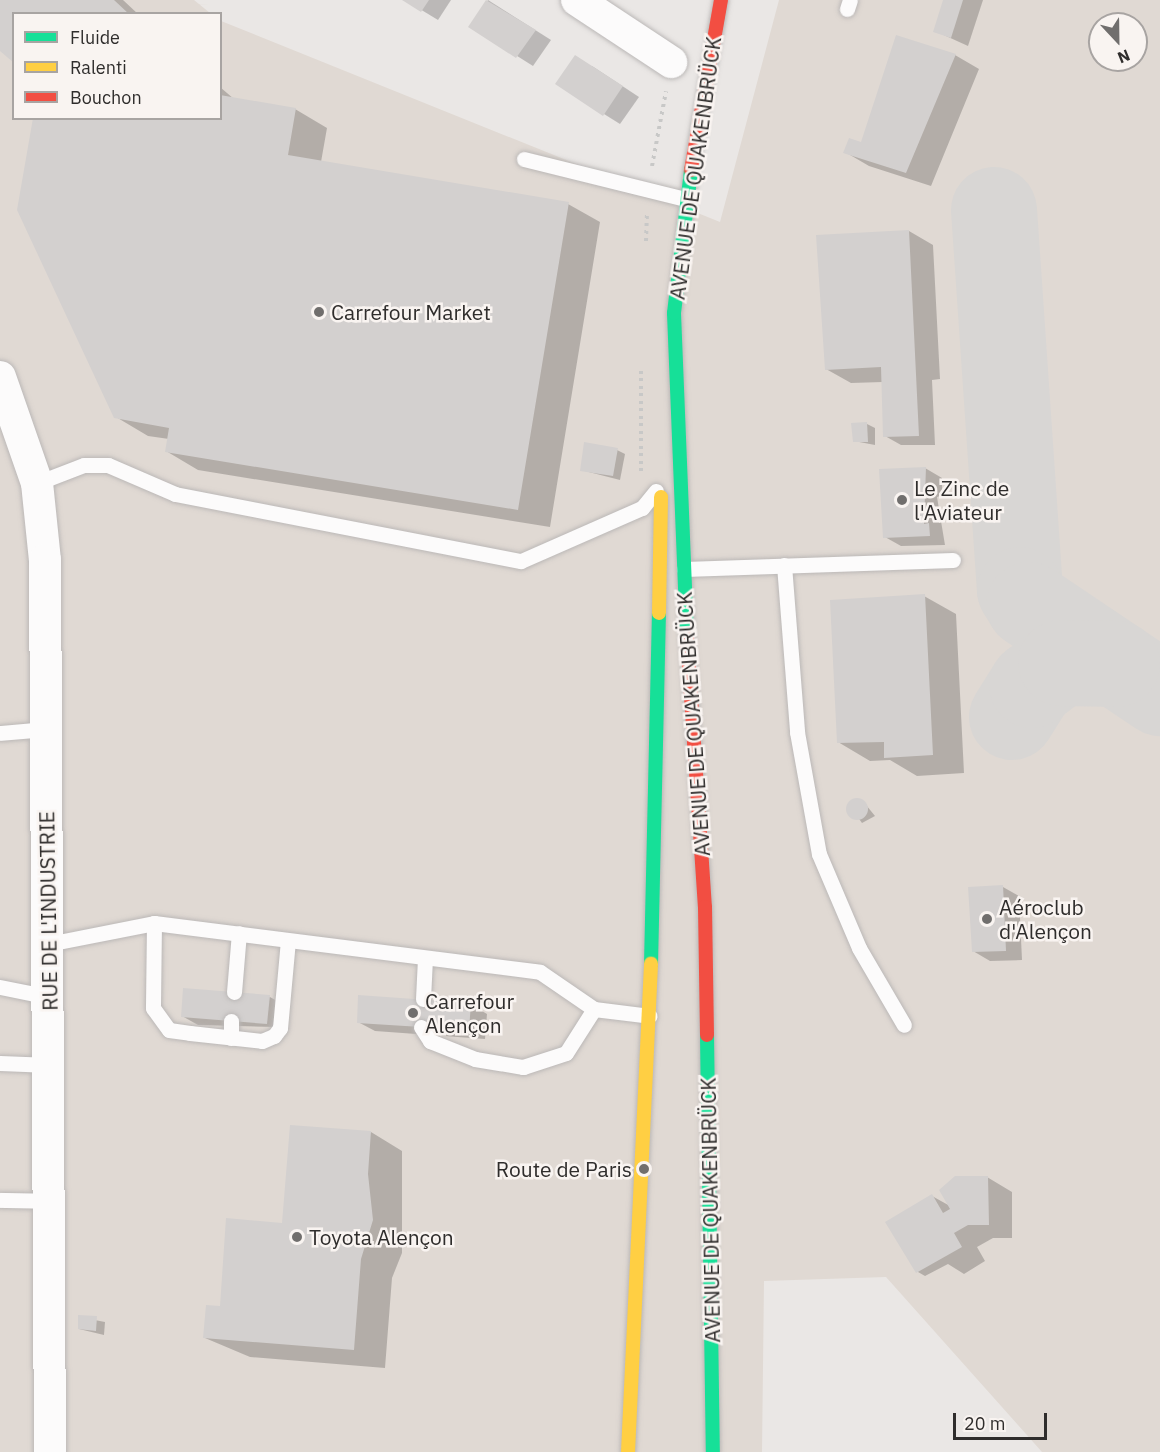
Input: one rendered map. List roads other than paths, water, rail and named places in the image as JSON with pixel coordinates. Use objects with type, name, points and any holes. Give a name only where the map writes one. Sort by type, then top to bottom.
[{"type":"main road","name":"AVENUE DE QUAKENBRÜCK","points":[[713,1452],[705,907],[684,569],[674,313],[686,200],[722,0]]},
{"type":"main road","points":[[628,1452],[650,1016],[662,474],[674,313]]},
{"type":"street","points":[[577,0],[671,62]]},
{"type":"street","name":"RUE DE L'INDUSTRIE","points":[[0,377],[37,483],[45,560],[51,1201],[50,1452]]},
{"type":"lane","points":[[524,159],[686,200]]},
{"type":"lane","points":[[37,483],[84,465],[108,465],[175,494],[521,561],[567,543],[642,508],[662,474]]},
{"type":"lane","points":[[684,569],[953,560]]},
{"type":"lane","points":[[784,566],[797,732],[819,854],[859,948],[904,1025]]},
{"type":"lane","points":[[0,733],[47,729]]},
{"type":"lane","points":[[48,944],[154,923],[239,933],[540,972],[594,1009],[650,1016]]},
{"type":"lane","points":[[154,923],[153,1008],[159,1022],[169,1030],[231,1038],[262,1041],[280,1028],[288,940]]},
{"type":"lane","points":[[234,992],[239,933]]},
{"type":"lane","points":[[423,999],[425,958]]},
{"type":"lane","points":[[0,987],[49,997]]},
{"type":"lane","points":[[421,1027],[439,1045],[475,1059],[523,1067],[566,1053],[594,1009]]},
{"type":"lane","points":[[231,1021],[231,1038]]},
{"type":"lane","points":[[0,1063],[50,1065]]},
{"type":"lane","points":[[0,1200],[51,1201]]},
{"type":"place","name":"Carrefour Market","points":[[319,312]]},
{"type":"place","name":"Le Zinc de l'Aviateur","points":[[902,500]]},
{"type":"place","name":"Aéroclub d'Alençon","points":[[987,919]]},
{"type":"place","name":"Carrefour Alençon","points":[[413,1013]]},
{"type":"place","name":"Route de Paris","points":[[644,1169]]},
{"type":"place","name":"Toyota Alençon","points":[[297,1237]]}]
